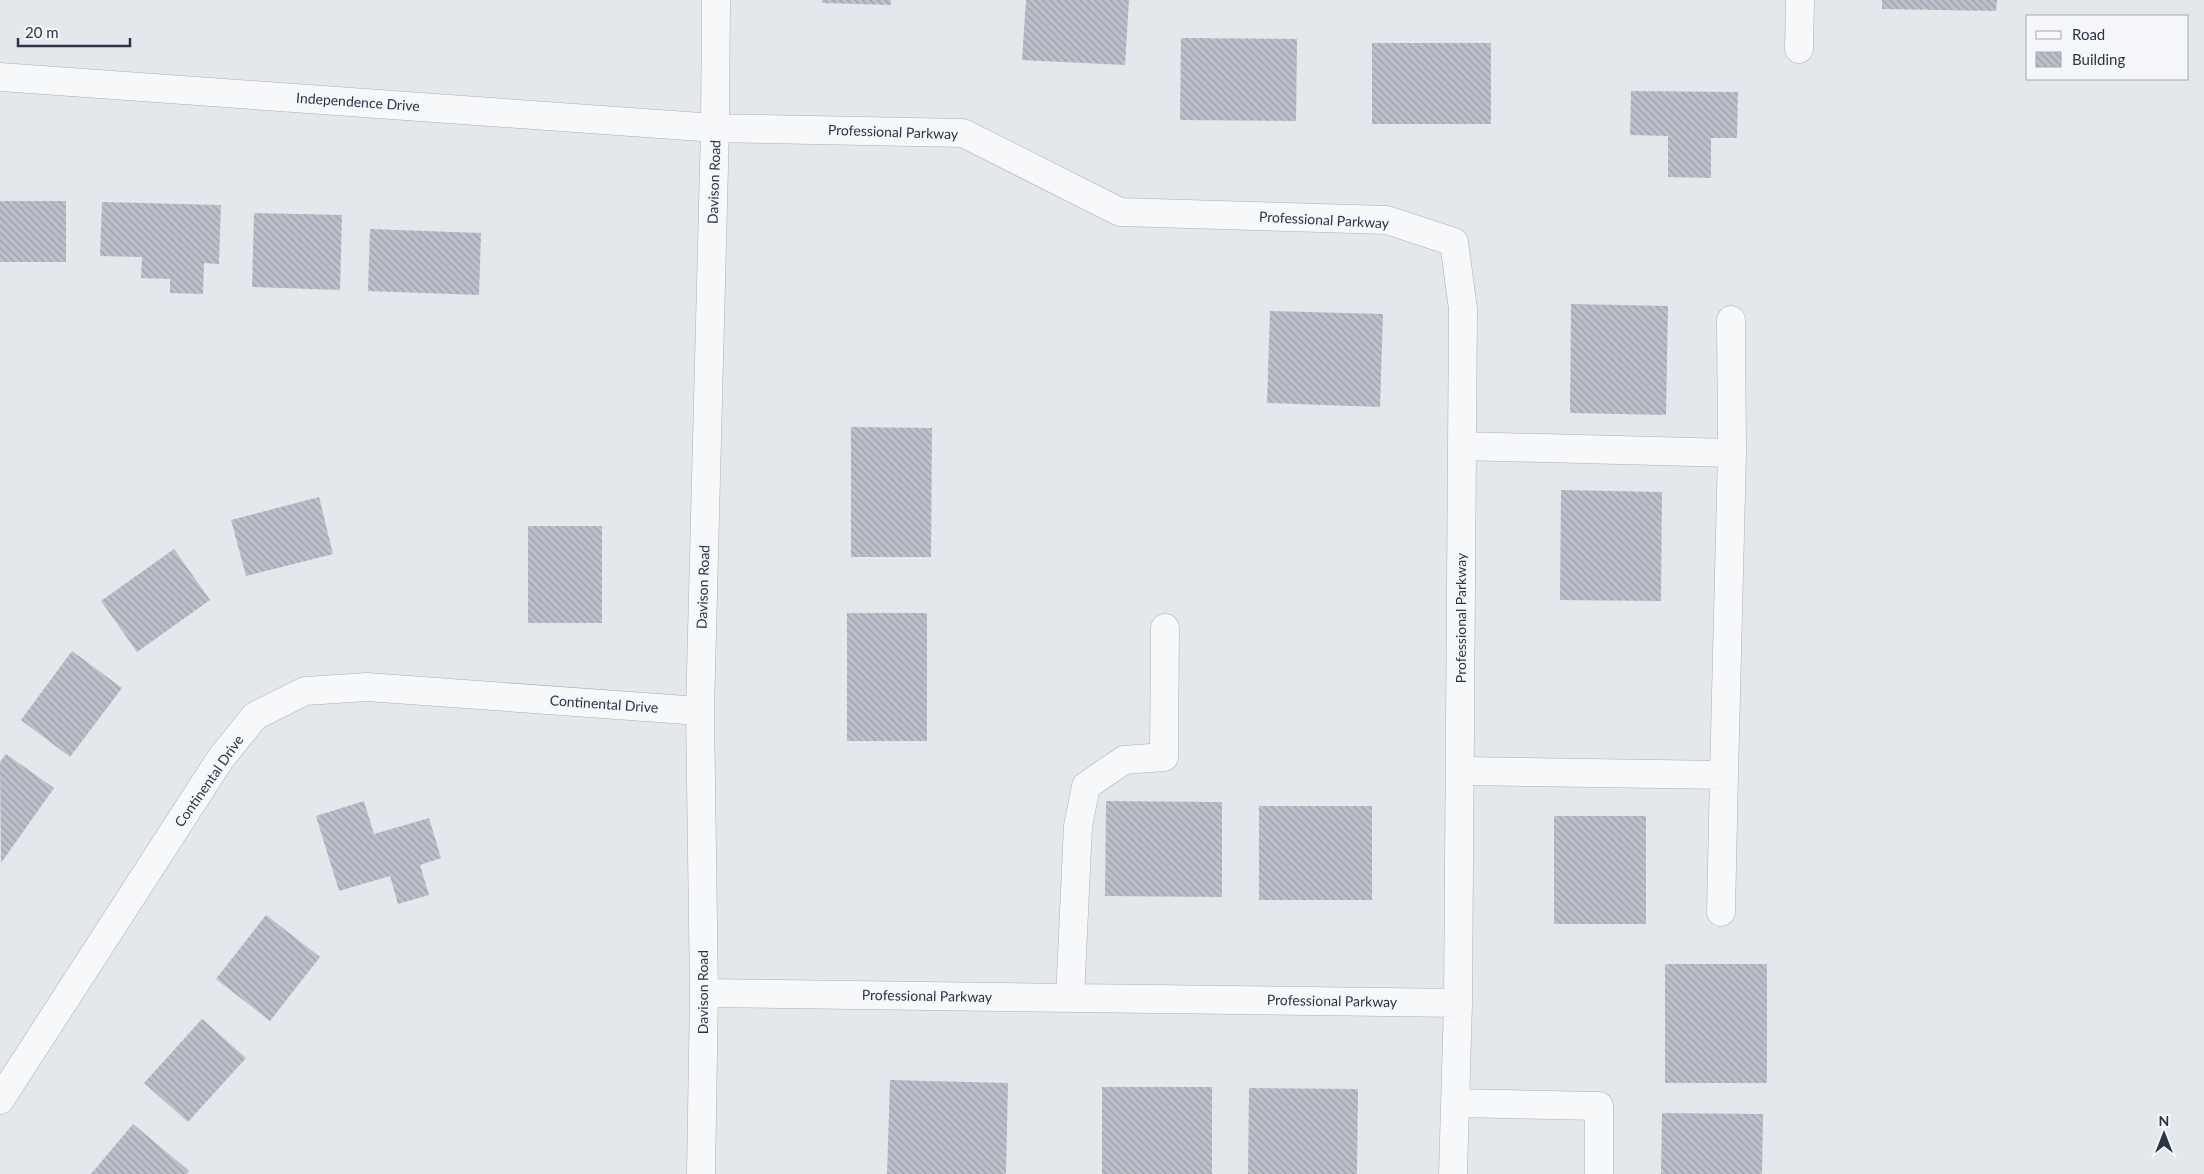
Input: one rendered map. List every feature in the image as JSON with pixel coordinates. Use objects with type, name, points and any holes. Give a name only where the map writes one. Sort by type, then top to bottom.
[{"type":"street","name":"Davison Road","points":[[700,1174],[704,992],[700,711],[715,128],[716,0]]},
{"type":"street","points":[[1799,48],[1800,0]]},
{"type":"street","name":"Independence Drive","points":[[0,77],[715,128]]},
{"type":"street","name":"Professional Parkway","points":[[704,992],[1458,1002],[1463,309],[1454,242],[1388,220],[1120,212],[964,132],[715,128]]},
{"type":"street","points":[[1721,912],[1732,453],[1731,320]]},
{"type":"street","points":[[1462,446],[1732,453]]},
{"type":"street","points":[[1070,998],[1078,826],[1086,786],[1124,760],[1164,757],[1165,628]]},
{"type":"street","name":"Continental Drive","points":[[0,1100],[221,758],[255,716],[305,691],[367,687],[700,711]]},
{"type":"street","points":[[1460,771],[1724,774]]},
{"type":"street","points":[[1453,1174],[1458,1002]]},
{"type":"street","points":[[1455,1103],[1600,1106],[1599,1174]]},
{"type":"building","points":[[822,0],[891,0],[891,5],[822,3]]},
{"type":"building","points":[[1026,0],[1129,0],[1125,65],[1022,60]]},
{"type":"building","points":[[1882,0],[1997,0],[1996,11],[1882,9]]},
{"type":"building","points":[[1181,38],[1297,39],[1296,121],[1180,120]]},
{"type":"building","points":[[1372,43],[1491,43],[1491,124],[1372,124]]},
{"type":"building","points":[[1631,91],[1738,92],[1737,138],[1711,138],[1711,178],[1668,177],[1668,136],[1630,135]]},
{"type":"building","points":[[0,201],[66,201],[66,262],[0,262]]},
{"type":"building","points":[[102,202],[221,205],[219,264],[204,263],[203,294],[170,293],[170,279],[141,278],[142,257],[100,256]]},
{"type":"building","points":[[254,213],[342,215],[340,290],[252,287]]},
{"type":"building","points":[[370,229],[481,233],[479,295],[368,291]]},
{"type":"building","points":[[1571,304],[1668,306],[1666,415],[1570,413]]},
{"type":"building","points":[[1270,311],[1383,314],[1380,407],[1267,403]]},
{"type":"building","points":[[851,427],[932,428],[931,557],[851,557]]},
{"type":"building","points":[[1561,490],[1662,492],[1661,601],[1560,600]]},
{"type":"building","points":[[319,497],[333,554],[246,576],[231,520]]},
{"type":"building","points":[[528,526],[602,526],[602,623],[528,623]]},
{"type":"building","points":[[174,549],[210,600],[137,652],[101,601]]},
{"type":"building","points":[[847,613],[927,613],[927,741],[847,741]]},
{"type":"building","points":[[72,651],[122,688],[70,757],[21,720]]},
{"type":"building","points":[[6,754],[54,788],[1,863],[0,762]]},
{"type":"building","points":[[364,801],[374,834],[429,818],[441,858],[420,865],[429,895],[398,904],[390,876],[339,891],[316,816]]},
{"type":"building","points":[[1106,801],[1222,802],[1222,897],[1105,896]]},
{"type":"building","points":[[1259,806],[1372,806],[1372,900],[1259,900]]},
{"type":"building","points":[[1554,816],[1646,816],[1646,924],[1554,924]]},
{"type":"building","points":[[266,915],[320,957],[270,1021],[216,979]]},
{"type":"building","points":[[1665,964],[1767,964],[1767,1083],[1665,1083]]},
{"type":"building","points":[[202,1019],[246,1058],[188,1122],[144,1083]]},
{"type":"building","points":[[890,1080],[1008,1083],[1006,1174],[887,1174]]},
{"type":"building","points":[[1102,1087],[1212,1087],[1212,1174],[1102,1174]]},
{"type":"building","points":[[1249,1088],[1358,1089],[1357,1174],[1248,1174]]},
{"type":"building","points":[[1662,1113],[1763,1114],[1762,1174],[1661,1174]]},
{"type":"building","points":[[133,1124],[189,1171],[187,1174],[91,1174]]}]
